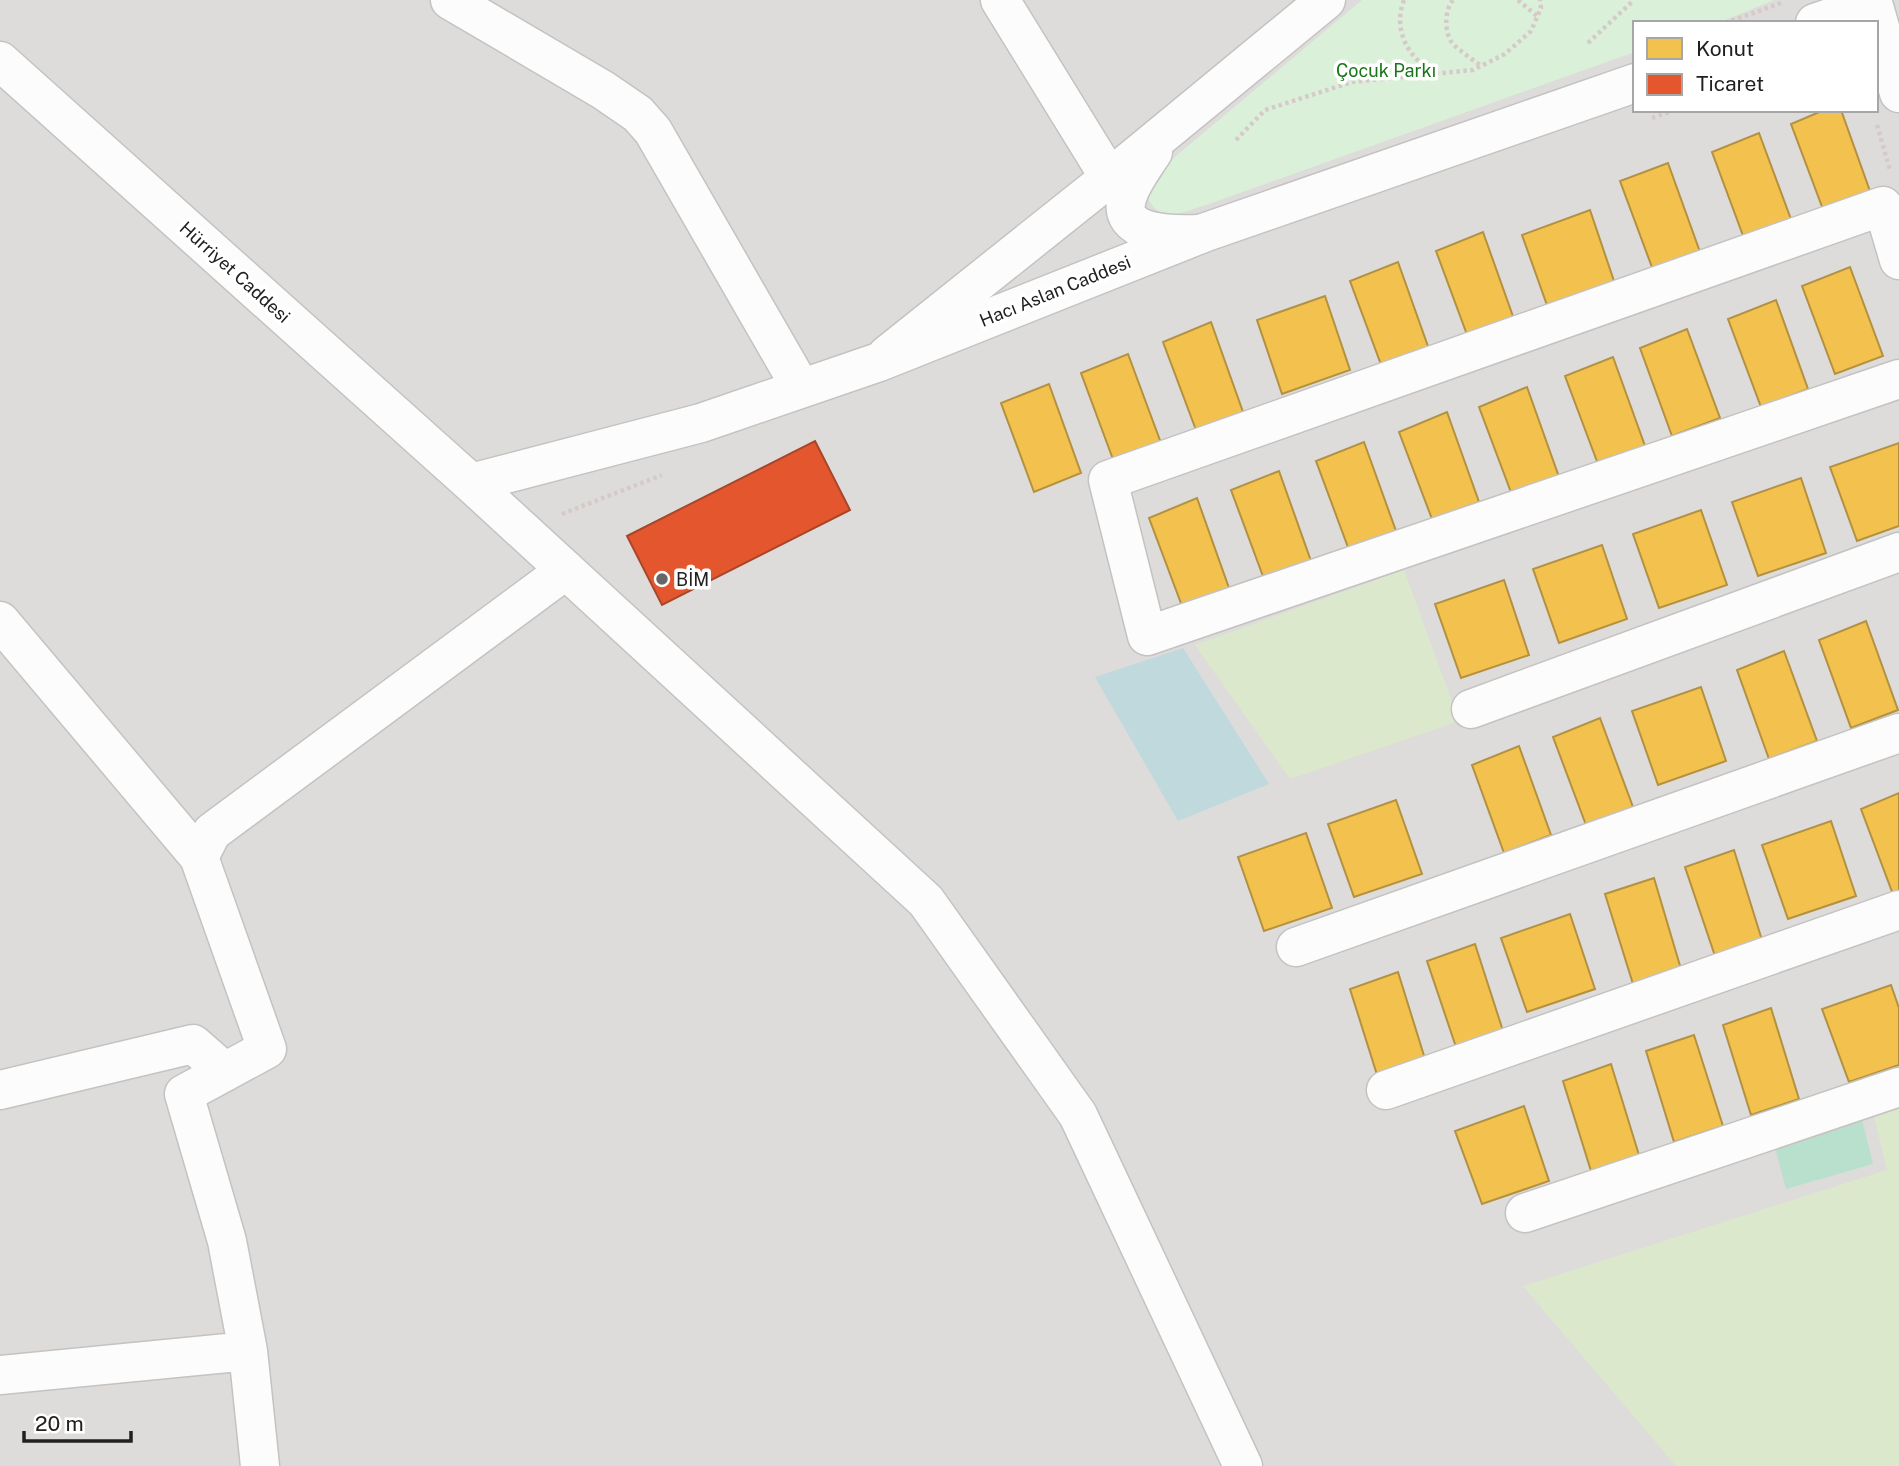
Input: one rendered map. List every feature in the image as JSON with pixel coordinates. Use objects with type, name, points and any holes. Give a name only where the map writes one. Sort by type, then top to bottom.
[{"type":"street","points":[[450,0],[603,89],[638,114],[653,131],[801,388]]},
{"type":"street","points":[[1000,0],[1109,177]]},
{"type":"street","points":[[879,362],[1326,0]]},
{"type":"street","points":[[1820,21],[1874,1],[1877,21]]},
{"type":"street","points":[[1878,32],[1888,108]]},
{"type":"street","name":"Hürriyet Caddesi","points":[[0,61],[471,483],[926,901],[1078,1115],[1243,1466]]},
{"type":"street","name":"Hacı Aslan Caddesi","points":[[471,483],[701,423],[879,362],[1200,234],[1633,84]]},
{"type":"street","points":[[1165,133],[1131,188],[1126,202],[1128,213],[1137,225],[1160,234],[1200,234]]},
{"type":"street","points":[[1899,260],[1883,206],[1108,480],[1147,636],[1899,379]]},
{"type":"street","points":[[1471,709],[1899,552]]},
{"type":"street","points":[[199,857],[212,832],[566,570]]},
{"type":"street","points":[[0,621],[199,857],[267,1049],[184,1094],[227,1241],[248,1351],[260,1466]]},
{"type":"street","points":[[1296,947],[1899,733]]},
{"type":"street","points":[[1387,1090],[1899,910]]},
{"type":"street","points":[[0,1090],[193,1044],[225,1072]]},
{"type":"street","points":[[1525,1213],[1899,1087]]},
{"type":"street","points":[[0,1375],[248,1351]]},
{"type":"path","points":[[1404,0],[1400,10],[1401,29],[1408,50],[1421,66],[1437,74]]},
{"type":"path","points":[[1453,0],[1449,5],[1446,22],[1451,42],[1482,66]]},
{"type":"path","points":[[1518,0],[1537,16]]},
{"type":"path","points":[[1236,140],[1265,110],[1352,82],[1473,70],[1482,66],[1505,54],[1531,31],[1541,8],[1540,0]]},
{"type":"path","points":[[1588,43],[1634,0]]},
{"type":"path","points":[[1730,21],[1788,0]]},
{"type":"path","points":[[1888,108],[1893,179]]},
{"type":"shaded area","points":[[0,0],[1899,0],[1899,1466],[0,1466]]},
{"type":"green space","name":"Çocuk Parkı","points":[[1362,0],[1774,0],[1723,21],[1633,21],[1633,53],[1188,211],[1166,214],[1153,206],[1147,197],[1164,166]]},
{"type":"green space","points":[[1404,570],[1459,721],[1290,779],[1195,645]]},
{"type":"green space","points":[[1899,1108],[1899,1466],[1676,1466],[1523,1286],[1887,1170],[1874,1117]]},
{"type":"green space","points":[[1862,1119],[1873,1164],[1786,1189],[1774,1144]]},
{"type":"water","points":[[1183,648],[1269,784],[1178,821],[1095,677]]},
{"type":"building: Konut","points":[[1819,112],[1842,112],[1871,194],[1824,212],[1791,124]]},
{"type":"building: Konut","points":[[1759,133],[1792,222],[1745,241],[1712,152]]},
{"type":"building: Konut","points":[[1668,163],[1700,252],[1653,270],[1620,181]]},
{"type":"building: Konut","points":[[1590,210],[1615,284],[1548,308],[1522,235]]},
{"type":"building: Konut","points":[[1483,232],[1515,322],[1469,340],[1436,251]]},
{"type":"building: Konut","points":[[1398,262],[1430,352],[1383,370],[1350,281]]},
{"type":"building: Konut","points":[[1850,267],[1883,356],[1835,374],[1802,286]]},
{"type":"building: Konut","points":[[1325,296],[1350,370],[1282,394],[1257,320]]},
{"type":"building: Konut","points":[[1776,300],[1808,389],[1761,407],[1728,319]]},
{"type":"building: Konut","points":[[1211,322],[1243,412],[1196,430],[1163,342]]},
{"type":"building: Konut","points":[[1687,329],[1720,418],[1672,436],[1640,348]]},
{"type":"building: Konut","points":[[1128,354],[1161,443],[1114,462],[1081,373]]},
{"type":"building: Konut","points":[[1613,357],[1645,446],[1598,464],[1565,376]]},
{"type":"building: Konut","points":[[1049,384],[1081,473],[1034,492],[1001,403]]},
{"type":"building: Konut","points":[[1527,387],[1559,477],[1512,495],[1479,407]]},
{"type":"building: Konut","points":[[1447,412],[1479,502],[1432,519],[1399,432]]},
{"type":"building: Konut","points":[[1364,442],[1396,531],[1349,550],[1316,461]]},
{"type":"building: Konut","points":[[1899,443],[1899,526],[1857,541],[1830,467]]},
{"type":"building: Konut","points":[[1279,471],[1311,561],[1264,579],[1231,490]]},
{"type":"building: Konut","points":[[1801,478],[1826,553],[1758,576],[1732,502]]},
{"type":"building: Konut","points":[[1197,498],[1229,588],[1182,606],[1149,518]]},
{"type":"building: Konut","points":[[1701,510],[1727,585],[1659,608],[1633,534]]},
{"type":"building: Konut","points":[[1602,545],[1627,619],[1559,643],[1533,569]]},
{"type":"building: Konut","points":[[1504,580],[1529,655],[1461,678],[1435,604]]},
{"type":"building: Konut","points":[[1866,621],[1898,710],[1851,728],[1819,640]]},
{"type":"building: Konut","points":[[1784,651],[1817,741],[1769,759],[1737,670]]},
{"type":"building: Konut","points":[[1701,687],[1726,761],[1658,785],[1632,711]]},
{"type":"building: Konut","points":[[1600,718],[1633,807],[1586,825],[1553,737]]},
{"type":"building: Konut","points":[[1519,746],[1551,835],[1504,853],[1472,765]]},
{"type":"building: Konut","points":[[1899,793],[1899,895],[1894,897],[1861,809]]},
{"type":"building: Konut","points":[[1396,800],[1422,874],[1354,897],[1328,824]]},
{"type":"building: Konut","points":[[1831,821],[1856,896],[1788,919],[1762,845]]},
{"type":"building: Konut","points":[[1306,833],[1332,908],[1264,931],[1238,857]]},
{"type":"building: Konut","points":[[1734,850],[1762,940],[1715,956],[1685,867]]},
{"type":"building: Konut","points":[[1654,878],[1681,969],[1633,984],[1605,894]]},
{"type":"building: Konut","points":[[1570,914],[1595,989],[1527,1012],[1501,938]]},
{"type":"building: Konut","points":[[1475,944],[1504,1034],[1457,1050],[1427,961]]},
{"type":"building: Konut","points":[[1398,972],[1426,1062],[1378,1078],[1350,989]]},
{"type":"building: Konut","points":[[1891,985],[1899,1008],[1899,1065],[1849,1082],[1822,1009]]},
{"type":"building: Konut","points":[[1771,1008],[1799,1099],[1751,1115],[1723,1025]]},
{"type":"building: Konut","points":[[1694,1035],[1723,1126],[1674,1142],[1646,1051]]},
{"type":"building: Konut","points":[[1611,1064],[1639,1155],[1591,1171],[1563,1081]]},
{"type":"building: Konut","points":[[1524,1106],[1549,1181],[1482,1204],[1455,1131]]},
{"type":"building: Ticaret","points":[[815,441],[850,510],[662,605],[627,536]]},
{"type":"place","name":"BİM","points":[[662,579]]}]
